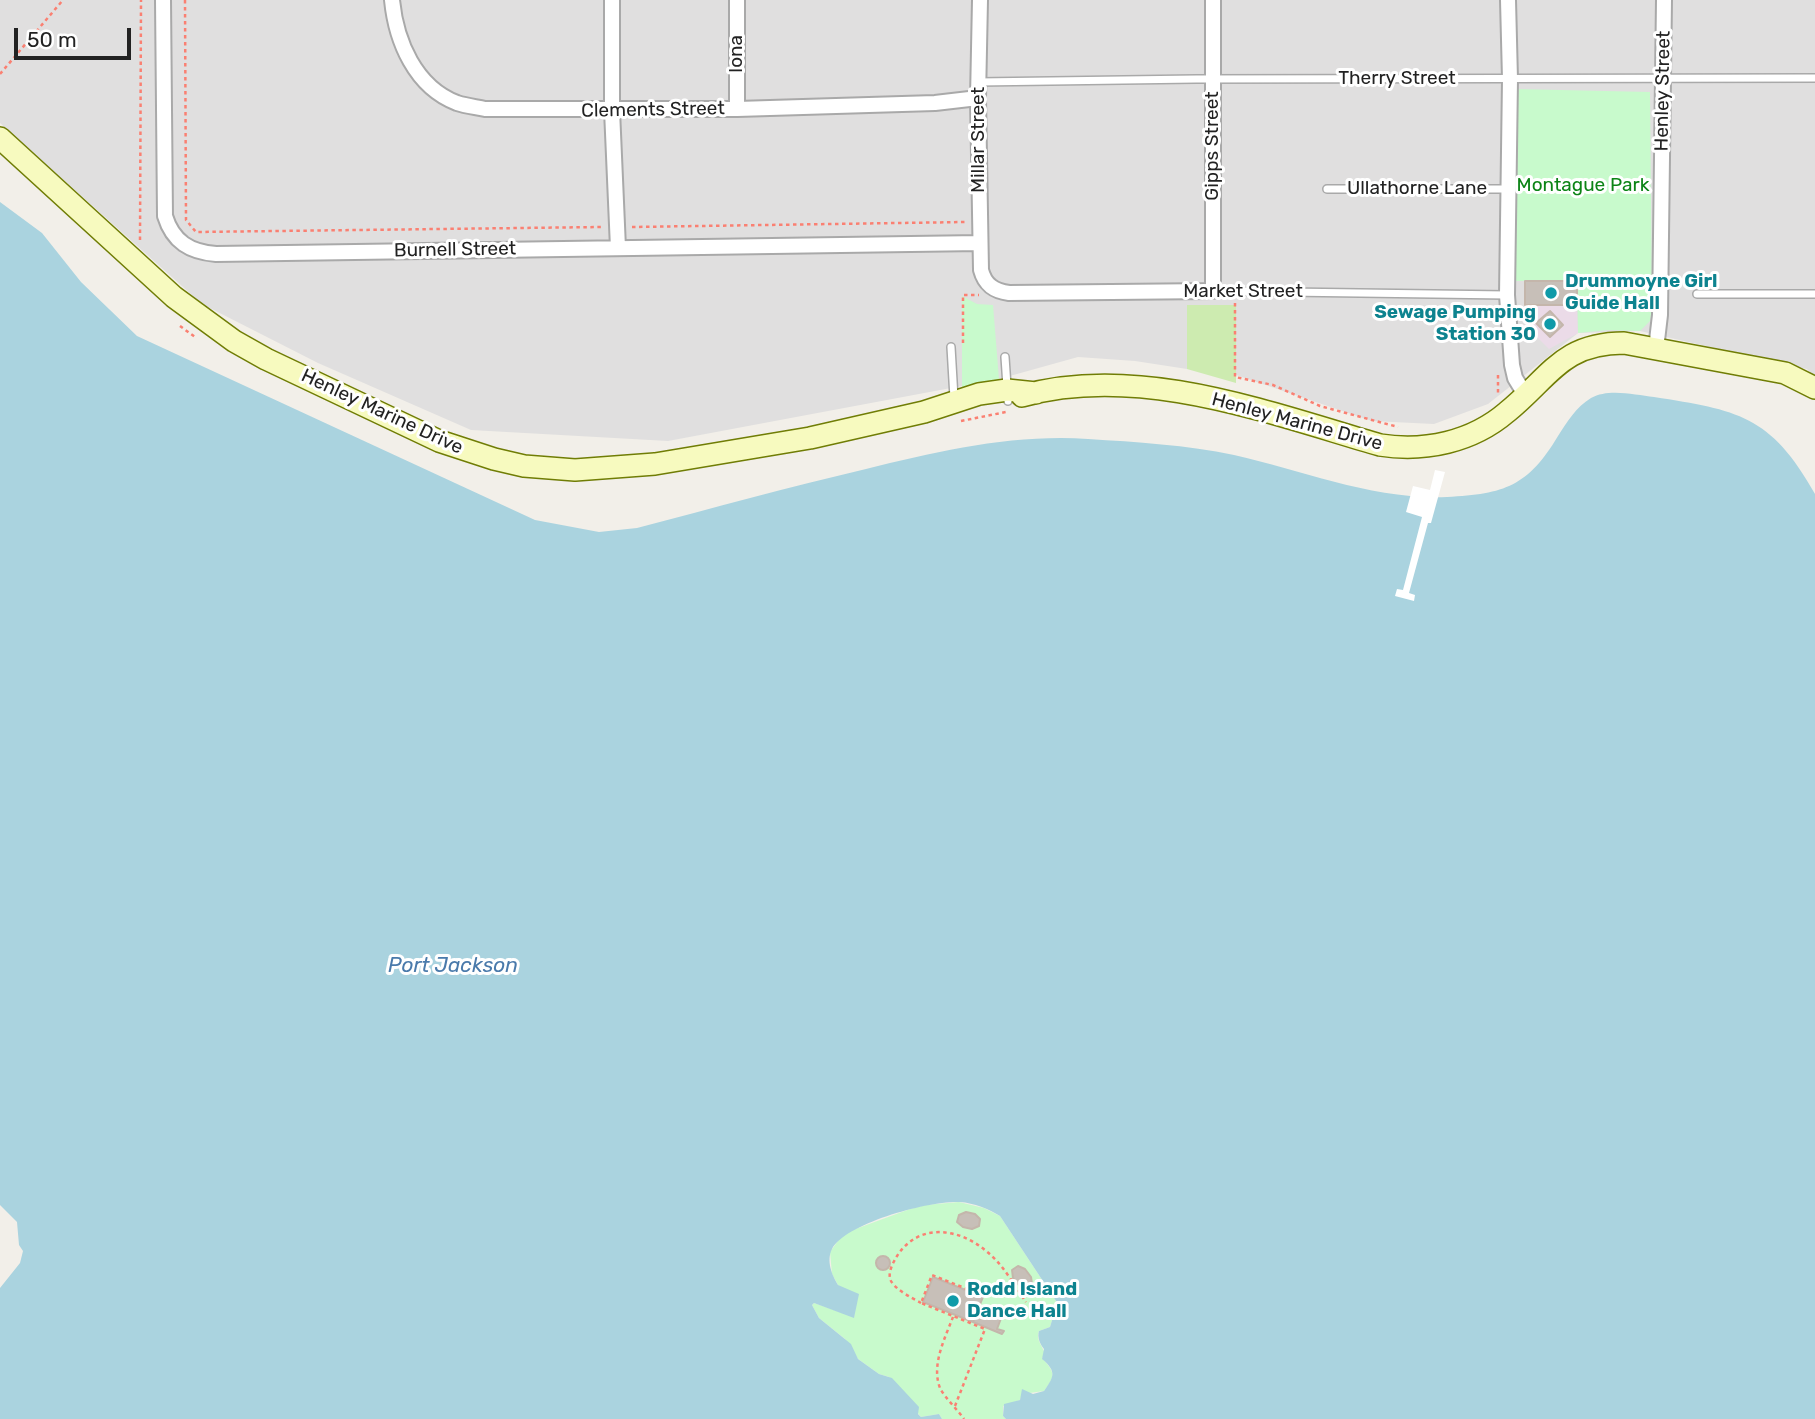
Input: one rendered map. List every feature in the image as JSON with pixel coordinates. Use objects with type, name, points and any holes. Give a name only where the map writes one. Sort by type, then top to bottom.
[{"type":"main road","name":"Henley Marine Drive","points":[[0,138],[173,297],[234,341],[266,359],[439,441],[468,452],[524,466],[575,470],[618,468],[688,459],[810,438],[1007,395],[1102,386],[1154,387],[1234,404],[1380,445],[1400,448],[1449,443],[1490,425],[1525,396],[1558,363],[1589,346],[1606,343],[1624,343],[1785,373],[1815,388]]},
{"type":"street","name":"Burnell Street","points":[[163,0],[165,216],[175,237],[192,250],[216,254],[980,243]]},
{"type":"street","name":"Clements Street","points":[[392,0],[398,35],[406,56],[422,78],[456,102],[485,109],[737,109],[934,103],[978,98]]},
{"type":"street","points":[[612,0],[612,110],[618,248]]},
{"type":"street","name":"Iona","points":[[737,0],[737,109]]},
{"type":"street","name":"Millar Street","points":[[979,0],[980,243],[984,279]]},
{"type":"street","name":"Gipps Street","points":[[1213,0],[1213,291]]},
{"type":"street","points":[[1508,0],[1510,79],[1507,295],[1512,365],[1515,378],[1525,396]]},
{"type":"street","name":"Henley Street","points":[[1656,349],[1660,315],[1664,0]]},
{"type":"street","name":"Market Street","points":[[984,279],[991,287],[1009,293],[1213,291]]},
{"type":"lane","name":"Therry Street","points":[[978,82],[1815,78]]},
{"type":"lane","name":"Ullathorne Lane","points":[[1326,189],[1507,189]]},
{"type":"lane","name":"Market Street","points":[[1213,291],[1507,295]]},
{"type":"lane","points":[[1697,294],[1815,294]]},
{"type":"lane","points":[[951,347],[954,406]]},
{"type":"lane","points":[[1005,357],[1007,395]]},
{"type":"path","points":[[0,74],[63,0]]},
{"type":"path","points":[[141,0],[141,238]]},
{"type":"path","points":[[185,0],[186,220],[196,232],[965,222]]},
{"type":"path","points":[[963,344],[963,295],[986,295]]},
{"type":"path","name":"Henley Marine Drive","points":[[1235,307],[1235,377],[1287,390],[1320,406],[1396,427],[1407,427]]},
{"type":"path","points":[[955,1406],[985,1329],[921,1303],[891,1282],[890,1270],[901,1250],[913,1240],[937,1230],[962,1236],[987,1251],[1026,1302]]},
{"type":"path","points":[[921,1303],[932,1275],[982,1295]]},
{"type":"path","points":[[953,1317],[940,1352],[938,1370],[940,1388],[964,1419]]},
{"type":"shaded area","points":[[0,0],[1815,0],[1815,378],[1807,369],[1640,331],[1578,333],[1488,404],[1434,424],[1372,421],[1236,375],[1236,305],[1187,305],[1187,369],[1135,361],[1078,357],[999,379],[668,441],[471,430],[318,363],[202,304],[0,123]]},
{"type":"shaded area","points":[[1525,305],[1577,305],[1578,333],[1549,349],[1530,330]]},
{"type":"green space","name":"Montague Park","points":[[1515,89],[1650,92],[1652,307],[1650,321],[1640,331],[1578,333],[1577,281],[1516,281]]},
{"type":"green space","points":[[962,296],[977,304],[993,305],[999,379],[962,393]]},
{"type":"green space","points":[[1187,305],[1236,305],[1236,383],[1187,369]]},
{"type":"green space","points":[[959,1202],[984,1208],[1000,1216],[1062,1310],[1053,1317],[1050,1327],[1038,1334],[1045,1355],[1042,1358],[1052,1371],[1051,1381],[1044,1391],[1022,1394],[1020,1400],[1003,1406],[1003,1416],[1006,1419],[942,1419],[939,1414],[921,1417],[889,1377],[879,1374],[858,1359],[845,1339],[819,1318],[812,1305],[814,1303],[854,1317],[856,1300],[838,1285],[832,1274],[830,1252],[840,1238],[850,1231],[910,1209]]},
{"type":"water","name":"Port Jackson","points":[[0,202],[42,233],[81,282],[137,336],[535,520],[599,532],[637,528],[921,456],[976,445],[1032,439],[1088,439],[1198,449],[1234,455],[1366,489],[1420,497],[1447,497],[1485,493],[1513,484],[1536,466],[1576,410],[1591,398],[1606,393],[1630,394],[1708,407],[1749,421],[1767,432],[1783,447],[1815,494],[1815,1419],[1006,1419],[1003,1416],[1004,1404],[1020,1400],[1022,1389],[1033,1394],[1044,1391],[1050,1382],[1052,1371],[1042,1359],[1044,1349],[1038,1333],[1050,1327],[1053,1317],[1062,1310],[1000,1216],[971,1204],[947,1202],[890,1215],[853,1230],[840,1239],[830,1254],[830,1268],[838,1285],[859,1294],[854,1318],[814,1303],[812,1305],[819,1318],[851,1344],[858,1359],[879,1374],[892,1378],[919,1407],[918,1414],[921,1417],[939,1414],[942,1419],[0,1419],[0,1288],[20,1263],[23,1251],[19,1245],[17,1222],[0,1205]]},
{"type":"pier","points":[[1435,470],[1445,472],[1409,593],[1415,595],[1414,601],[1395,596],[1397,589],[1403,590],[1422,517],[1406,512],[1413,486],[1430,490]]},
{"type":"building","name":"Drummoyne Girl Guide Hall","points":[[1525,281],[1577,281],[1577,305],[1525,305]]},
{"type":"building","name":"Sewage Pumping Station 30","points":[[1550,311],[1563,325],[1550,337],[1536,323]]},
{"type":"building","points":[[966,1212],[975,1214],[980,1219],[979,1226],[972,1229],[957,1222],[959,1215]]},
{"type":"building","points":[[880,1256],[886,1256],[890,1263],[886,1270],[880,1270],[876,1266],[876,1260]]},
{"type":"building","points":[[1018,1266],[1025,1269],[1031,1277],[1032,1284],[1026,1288],[1013,1278],[1012,1270]]},
{"type":"building","name":"Rodd Island Dance Hall","points":[[933,1277],[983,1297],[973,1322],[923,1302]]},
{"type":"building","points":[[979,1307],[996,1314],[997,1311],[1003,1313],[997,1329],[1004,1331],[1002,1334],[973,1322]]},
{"type":"place","name":"Drummoyne Girl Guide Hall","points":[[1551,293]]},
{"type":"place","name":"Sewage Pumping Station 30","points":[[1550,324]]},
{"type":"place","name":"Rodd Island Dance Hall","points":[[953,1301]]}]
